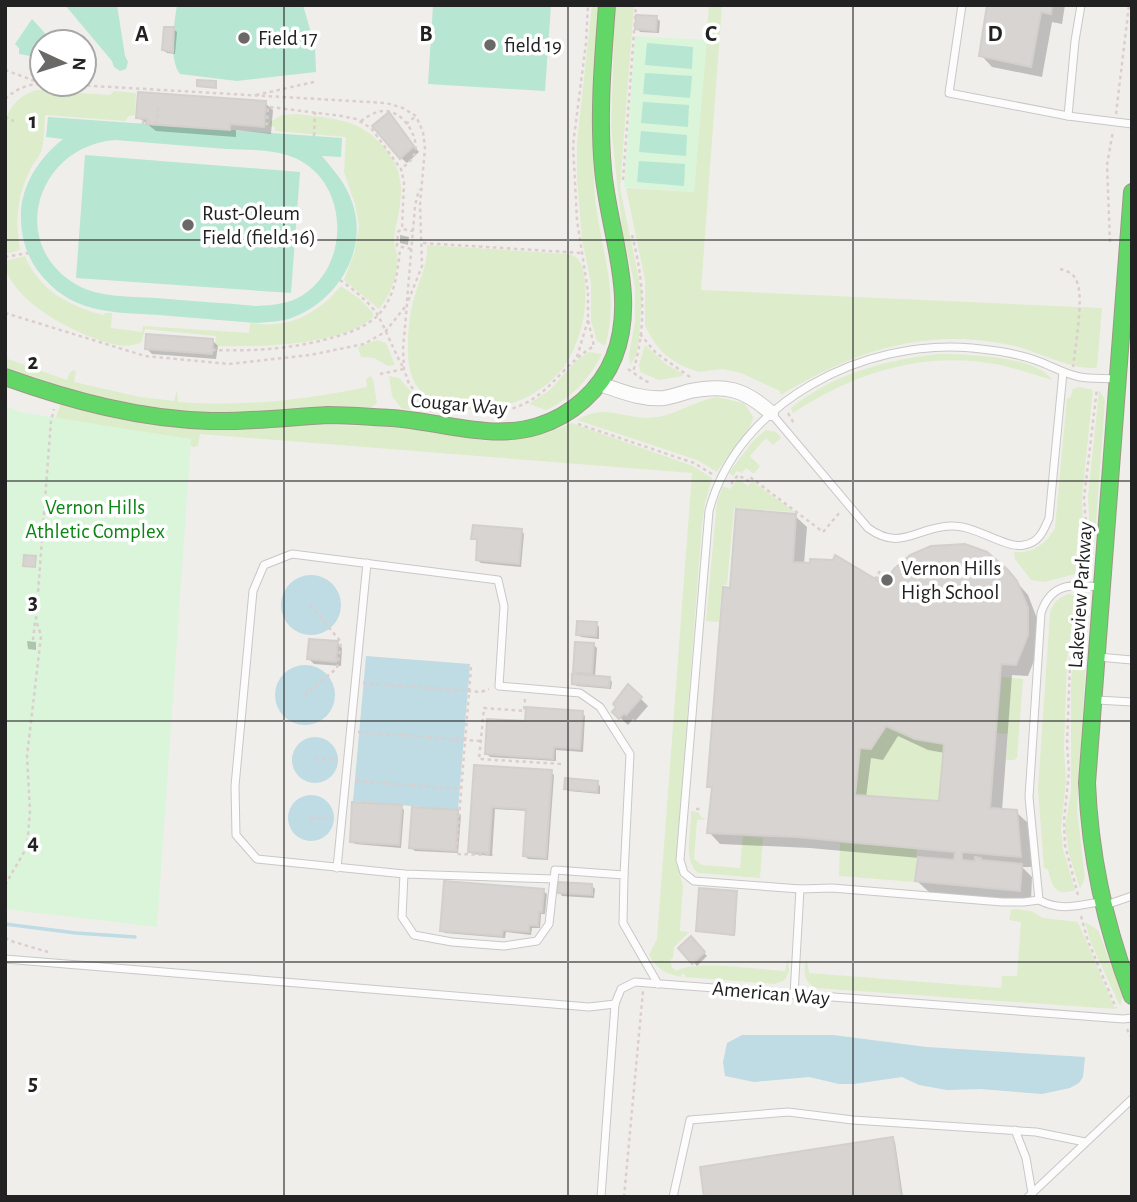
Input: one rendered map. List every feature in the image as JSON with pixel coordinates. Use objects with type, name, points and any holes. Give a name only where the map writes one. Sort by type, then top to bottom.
[{"type":"street","name":"Cougar Way","points":[[5,377],[58,396],[117,412],[200,421],[348,416],[421,421],[476,431],[506,432],[536,427],[560,418],[586,400],[600,384],[620,340],[624,310],[603,171],[601,90],[607,5]]},
{"type":"street","name":"Lakeview Parkway","points":[[1132,192],[1126,350],[1118,379],[1087,783],[1091,855],[1100,904],[1132,996]]},
{"type":"street","points":[[600,384],[642,398],[666,398],[692,391],[725,388],[754,398],[771,413]]},
{"type":"lane","points":[[962,5],[950,93],[1068,116],[1132,124]]},
{"type":"lane","points":[[1068,116],[1080,5]]},
{"type":"lane","points":[[1118,379],[1080,377],[1033,359],[1002,352],[947,346],[916,349],[884,355],[848,367],[799,393],[771,413],[754,430],[734,455],[720,479],[709,511],[680,860],[684,873],[694,881],[800,889],[832,888],[1002,902],[1039,900],[1051,906],[1067,908],[1132,896]]},
{"type":"lane","points":[[771,413],[841,498],[873,532],[894,540],[950,526],[978,530],[1013,545],[1023,546],[1038,538],[1049,518],[1063,372]]},
{"type":"lane","points":[[554,879],[404,874],[257,859],[236,835],[235,786],[253,591],[264,565],[292,554],[498,580],[504,606],[499,686],[580,693],[600,707],[630,754],[623,923],[658,984]]},
{"type":"lane","points":[[337,869],[368,563]]},
{"type":"lane","points":[[1039,900],[1029,797],[1041,614],[1046,598],[1057,589],[1080,585],[1101,587]]},
{"type":"lane","points":[[1096,657],[1132,660]]},
{"type":"lane","points":[[1093,699],[1132,702]]},
{"type":"lane","points":[[404,874],[402,917],[414,935],[452,942],[504,946],[537,941],[550,924],[555,870],[624,875]]},
{"type":"lane","points":[[794,995],[800,889]]},
{"type":"lane","points":[[5,959],[589,1007],[615,1004]]},
{"type":"lane","points":[[601,1197],[615,1004],[621,989],[635,982],[643,983]]},
{"type":"lane","name":"American Way","points":[[643,983],[1132,1018]]},
{"type":"lane","points":[[1030,1195],[1132,1099]]},
{"type":"lane","points":[[673,1197],[690,1120],[788,1112],[853,1120],[1036,1132],[1085,1142]]},
{"type":"lane","points":[[1016,1130],[1026,1158],[1030,1195]]},
{"type":"path","points":[[577,357],[587,320],[588,292],[577,220],[572,145],[586,43],[588,5]]},
{"type":"path","points":[[622,189],[636,5]]},
{"type":"path","points":[[5,70],[28,78]]},
{"type":"path","points":[[250,96],[314,82]]},
{"type":"path","points":[[5,99],[15,90],[28,85]]},
{"type":"path","points":[[98,86],[386,103],[403,108],[416,116],[423,132],[425,148],[415,206],[404,369]]},
{"type":"path","points":[[143,124],[144,121],[157,122],[158,106]]},
{"type":"path","points":[[212,350],[264,351],[292,348],[339,337],[364,327],[378,316],[393,290],[398,273],[400,248],[396,238],[402,229],[404,182],[401,169],[371,128],[342,116],[268,107],[265,124]]},
{"type":"path","points":[[359,121],[374,113],[387,111],[406,124],[413,132],[416,149],[411,160],[401,169]]},
{"type":"path","points":[[314,136],[315,112]]},
{"type":"path","points":[[406,124],[416,116]]},
{"type":"path","points":[[5,117],[14,121]]},
{"type":"path","points":[[5,313],[145,356],[229,364],[364,344],[385,332],[407,304],[422,265],[421,182]]},
{"type":"path","points":[[402,229],[413,230]]},
{"type":"path","points":[[631,229],[640,265],[643,293],[641,346],[633,372]]},
{"type":"path","points":[[423,243],[582,253]]},
{"type":"path","points":[[400,248],[412,249]]},
{"type":"path","points":[[5,257],[28,253]]},
{"type":"path","points":[[1060,269],[1070,273],[1078,282],[1079,325],[1073,368]]},
{"type":"path","points":[[341,280],[367,302],[378,316],[409,384],[422,399],[437,408]]},
{"type":"path","points":[[483,414],[506,411],[546,391],[577,357],[594,346],[587,320]]},
{"type":"path","points":[[640,334],[656,353],[690,377]]},
{"type":"path","points":[[380,374],[404,369]]},
{"type":"path","points":[[33,640],[51,421],[58,396]]},
{"type":"path","points":[[524,404],[536,409]]},
{"type":"path","points":[[560,418],[694,463],[730,486],[738,475],[748,481],[750,477],[823,532],[841,510]]},
{"type":"path","points":[[880,571],[876,577],[884,582]]},
{"type":"path","points":[[305,695],[337,668],[341,642],[310,605]]},
{"type":"path","points":[[5,885],[27,847],[30,811],[27,756],[41,636],[36,619]]},
{"type":"path","points":[[471,667],[456,854],[493,855]]},
{"type":"path","points":[[356,681],[481,692],[499,686]]},
{"type":"path","points":[[526,688],[524,711],[484,708],[479,759],[562,764]]},
{"type":"path","points":[[351,732],[480,741]]},
{"type":"path","points":[[315,759],[348,761]]},
{"type":"path","points":[[346,780],[461,789]]},
{"type":"path","points":[[310,818],[342,820]]},
{"type":"path","points":[[5,937],[55,954]]},
{"type":"path","points":[[624,1197],[643,983]]},
{"type":"green space","points":[[65,5],[117,5],[128,62],[126,69],[120,71],[114,67],[98,44],[98,28],[84,28]]},
{"type":"green space","name":"Field 17","points":[[177,5],[303,5],[315,47],[316,72],[237,81],[180,74],[173,50]]},
{"type":"green space","name":"field 19","points":[[433,5],[551,5],[545,91],[428,84]]},
{"type":"green space","points":[[592,5],[599,5],[594,182],[611,304],[605,346],[597,341],[591,321],[591,283],[582,239],[577,179],[577,142]]},
{"type":"green space","points":[[615,5],[634,5],[620,188],[642,294],[639,339],[636,356],[630,365],[629,355],[635,321],[635,287],[622,228],[611,127]]},
{"type":"green space","points":[[709,5],[722,5],[701,290],[1102,308],[1097,367],[1080,367],[1015,346],[983,341],[922,341],[864,354],[808,379],[781,395],[780,391],[741,373],[723,369],[698,372],[680,365],[664,354],[645,326],[645,280],[626,188],[694,192]]},
{"type":"green space","points":[[32,19],[40,28],[28,28],[28,56],[19,54],[19,48],[15,44]]},
{"type":"green space","points":[[635,36],[707,40],[694,192],[624,187]]},
{"type":"green space","points":[[647,43],[693,47],[692,69],[645,65]]},
{"type":"green space","points":[[645,73],[692,76],[690,98],[643,94]]},
{"type":"green space","points":[[114,91],[136,93],[135,115],[129,116],[125,121],[45,115],[42,150],[26,178],[20,198],[20,250],[5,254],[5,122],[9,111],[28,94],[28,98],[98,98],[98,94],[110,95]]},
{"type":"green space","points":[[643,102],[689,105],[688,127],[641,123]]},
{"type":"green space","points":[[297,114],[335,119],[357,126],[377,140],[395,165],[401,191],[394,238],[397,269],[387,297],[379,309],[344,280],[355,251],[359,225],[344,172],[346,137],[275,131],[275,127],[270,126],[270,122],[282,115]]},
{"type":"green space","points":[[48,117],[342,138],[341,157],[322,156],[343,183],[352,202],[356,220],[353,255],[336,286],[324,298],[310,309],[280,321],[256,323],[124,313],[78,303],[50,285],[38,271],[28,254],[23,235],[21,209],[27,186],[38,165],[63,139],[46,137]],"holes":[[[115,140],[270,151],[295,158],[313,170],[326,185],[334,204],[336,244],[330,264],[319,281],[303,295],[292,300],[257,306],[115,296],[77,285],[55,267],[42,246],[37,223],[40,199],[50,178],[66,159],[88,146]]]},
{"type":"green space","points":[[641,131],[687,135],[686,156],[639,152]]},
{"type":"green space","name":"Rust-Oleum Field (field 16)","points":[[85,155],[300,172],[291,293],[76,278]]},
{"type":"green space","points":[[639,161],[685,164],[684,186],[637,182]]},
{"type":"green space","points":[[427,245],[567,254],[577,258],[583,268],[585,284],[583,319],[573,350],[559,373],[527,397],[503,406],[462,409],[428,398],[418,388],[411,373],[408,342],[411,311],[424,267]]},
{"type":"green space","points":[[25,256],[38,278],[56,295],[90,311],[103,315],[112,313],[111,328],[142,332],[143,326],[249,333],[250,323],[277,324],[300,318],[321,305],[341,286],[360,299],[373,313],[373,317],[359,327],[341,334],[298,343],[215,346],[216,336],[145,329],[141,343],[125,346],[91,337],[33,305],[9,276],[5,261]]},
{"type":"green space","points":[[377,340],[386,343],[395,365],[388,366],[374,358],[361,357],[358,347]]},
{"type":"green space","points":[[645,345],[683,376],[659,380],[640,372],[639,365]]},
{"type":"green space","points":[[589,352],[602,354],[586,379],[572,394],[546,410],[529,404],[550,390],[576,361]]},
{"type":"green space","points":[[938,354],[1016,361],[1044,372],[1052,380],[1007,367],[945,360],[892,368],[866,376],[841,386],[793,413],[791,408],[824,386],[860,370]]},
{"type":"green space","points":[[5,358],[67,380],[70,372],[74,370],[74,382],[140,397],[174,401],[177,390],[178,402],[250,403],[320,396],[367,387],[366,379],[370,376],[373,379],[377,403],[372,407],[196,413],[96,398],[5,367]]},
{"type":"green space","points":[[389,376],[399,378],[420,402],[445,414],[402,409],[392,396]]},
{"type":"green space","points":[[1079,387],[1093,390],[1082,498],[1084,543],[1080,573],[1044,582],[1031,580],[1015,559],[1014,552],[1038,547],[1055,528],[1067,398],[1070,398],[1073,389]]},
{"type":"green space","points":[[1099,390],[1105,400],[1093,563],[1086,574],[1090,537],[1088,497]]},
{"type":"green space","points":[[716,397],[744,403],[753,417],[748,431],[717,472],[697,460],[577,420],[603,412],[656,417]]},
{"type":"green space","points":[[60,405],[307,424],[411,428],[488,441],[550,432],[571,423],[693,466],[712,478],[702,525],[676,862],[683,886],[680,931],[689,932],[674,947],[673,958],[670,960],[676,971],[713,965],[785,971],[788,958],[789,971],[785,980],[775,984],[685,977],[685,974],[681,977],[662,970],[649,955],[657,939],[692,473],[200,434],[198,446],[194,447],[55,420]]},
{"type":"green space","name":"Vernon Hills Athletic Complex","points":[[5,406],[20,412],[191,439],[157,927],[5,909]]},
{"type":"green space","points":[[766,430],[776,432],[781,438],[773,445],[766,438],[750,456],[760,466],[754,474],[746,468],[742,473],[737,471],[733,476],[729,473],[753,441]]},
{"type":"green space","points":[[738,479],[748,486],[752,481],[795,512],[734,508],[727,585],[722,585],[719,622],[706,621],[717,502],[723,486],[730,489]]},
{"type":"green space","points":[[1068,594],[1076,595],[1067,660],[1064,748],[1066,781],[1061,829],[1063,849],[1075,890],[1063,892],[1056,888],[1048,869],[1044,868],[1038,789],[1050,613],[1056,601]]},
{"type":"green space","points":[[1081,598],[1089,611],[1077,810],[1085,878],[1080,889],[1069,854],[1065,827],[1071,791],[1071,681]]},
{"type":"green space","points":[[1002,677],[1023,679],[1017,758],[1014,760],[1006,760],[1008,734],[997,733]]},
{"type":"green space","points":[[886,726],[915,739],[944,744],[939,801],[855,795],[860,748],[871,749]]},
{"type":"green space","points":[[691,811],[708,819],[697,820],[694,859],[702,865],[740,868],[743,836],[763,838],[760,878],[698,873],[690,860],[689,852]]},
{"type":"green space","points":[[840,843],[917,849],[915,882],[839,876]]},
{"type":"green space","points":[[1011,910],[1031,911],[1043,918],[1078,922],[1115,1009],[815,988],[806,977],[807,960],[809,973],[1001,988],[1002,976],[1017,976],[1021,922],[1009,920]]},
{"type":"green space","points":[[1085,922],[1098,930],[1123,996],[1120,1006],[1091,943]]},
{"type":"water","points":[[311,575],[332,584],[341,605],[332,626],[311,635],[290,626],[281,605],[290,584]]},
{"type":"water","points":[[366,656],[470,664],[458,810],[353,801]]},
{"type":"water","points":[[305,665],[326,674],[335,695],[326,716],[305,725],[284,716],[275,695],[284,674]]},
{"type":"water","points":[[315,737],[331,744],[338,760],[331,776],[315,783],[299,776],[292,760],[299,744]]},
{"type":"water","points":[[311,795],[327,802],[334,818],[327,834],[311,841],[295,834],[288,818],[295,802]]},
{"type":"water","points":[[742,1035],[833,1035],[927,1047],[1085,1057],[1083,1077],[1079,1083],[1070,1088],[1042,1094],[980,1089],[947,1090],[919,1085],[902,1077],[854,1084],[839,1084],[809,1077],[754,1082],[725,1076],[723,1062],[727,1043]]},
{"type":"building","points":[[987,5],[1052,5],[1051,14],[1041,12],[1031,67],[979,56]]},
{"type":"building","points":[[636,15],[657,16],[656,31],[635,29]]},
{"type":"building","points":[[164,27],[174,27],[173,52],[162,50]]},
{"type":"building","points":[[197,80],[216,81],[216,88],[197,86]]},
{"type":"building","points":[[138,92],[266,101],[264,127],[230,124],[230,130],[146,124],[147,119],[136,118]]},
{"type":"building","points":[[389,112],[414,146],[400,159],[372,126]]},
{"type":"building","points":[[146,334],[213,339],[212,354],[145,349]]},
{"type":"building","name":"Vernon Hills High School","points":[[736,509],[796,514],[793,562],[810,563],[810,559],[833,560],[835,555],[884,584],[894,569],[910,555],[931,546],[965,544],[987,552],[1008,570],[1017,581],[1028,608],[1028,635],[1016,665],[1001,664],[990,808],[1017,810],[1021,857],[962,852],[962,860],[975,861],[975,857],[1022,864],[1020,891],[915,881],[918,857],[954,860],[955,852],[797,837],[707,833],[712,787],[707,787],[723,587],[730,588]],"holes":[[[886,726],[915,739],[944,744],[939,801],[855,795],[860,748],[871,749]]]},
{"type":"building","points":[[473,525],[522,529],[519,564],[476,560],[477,539],[471,539]]},
{"type":"building","points":[[24,555],[36,556],[35,567],[23,566]]},
{"type":"building","points":[[577,621],[597,622],[596,636],[576,635]]},
{"type":"building","points":[[309,639],[338,641],[336,662],[307,659]]},
{"type":"building","points":[[575,642],[594,643],[592,674],[573,672]]},
{"type":"building","points":[[572,674],[610,677],[609,687],[572,684]]},
{"type":"building","points":[[628,684],[642,697],[619,719],[612,712],[616,707],[613,704]]},
{"type":"building","points":[[526,707],[583,711],[580,749],[554,747],[553,759],[485,754],[487,719],[525,721]]},
{"type":"building","points":[[474,765],[552,770],[546,858],[523,856],[526,809],[492,807],[489,853],[468,852]]},
{"type":"building","points":[[565,778],[598,781],[597,792],[564,789]]},
{"type":"building","points":[[352,802],[402,805],[399,845],[350,842]]},
{"type":"building","points":[[412,807],[458,810],[456,851],[409,848]]},
{"type":"building","points":[[444,881],[544,889],[538,926],[529,925],[529,932],[503,930],[502,936],[440,931]]},
{"type":"building","points":[[558,882],[592,884],[592,895],[557,893]]},
{"type":"building","points":[[699,888],[737,891],[734,935],[696,931]]},
{"type":"building","points":[[691,936],[705,952],[692,964],[678,948]]},
{"type":"building","points":[[893,1137],[901,1197],[704,1197],[700,1167]]},
{"type":"waterway","points":[[5,924],[135,937]]},
{"type":"traffic: fast","points":[[5,377],[106,407],[185,420],[240,421],[344,415],[502,432],[538,426],[562,416],[593,391],[601,380],[614,357],[621,334],[622,287],[606,192],[601,128],[607,5]]},
{"type":"traffic: fast","points":[[1132,192],[1087,783],[1100,891],[1132,996]]},
{"type":"place","name":"Field 17","points":[[244,38]]},
{"type":"place","name":"field 19","points":[[490,45]]},
{"type":"place","name":"Rust-Oleum Field (field 16)","points":[[188,225]]},
{"type":"place","name":"Vernon Hills High School","points":[[887,580]]}]
